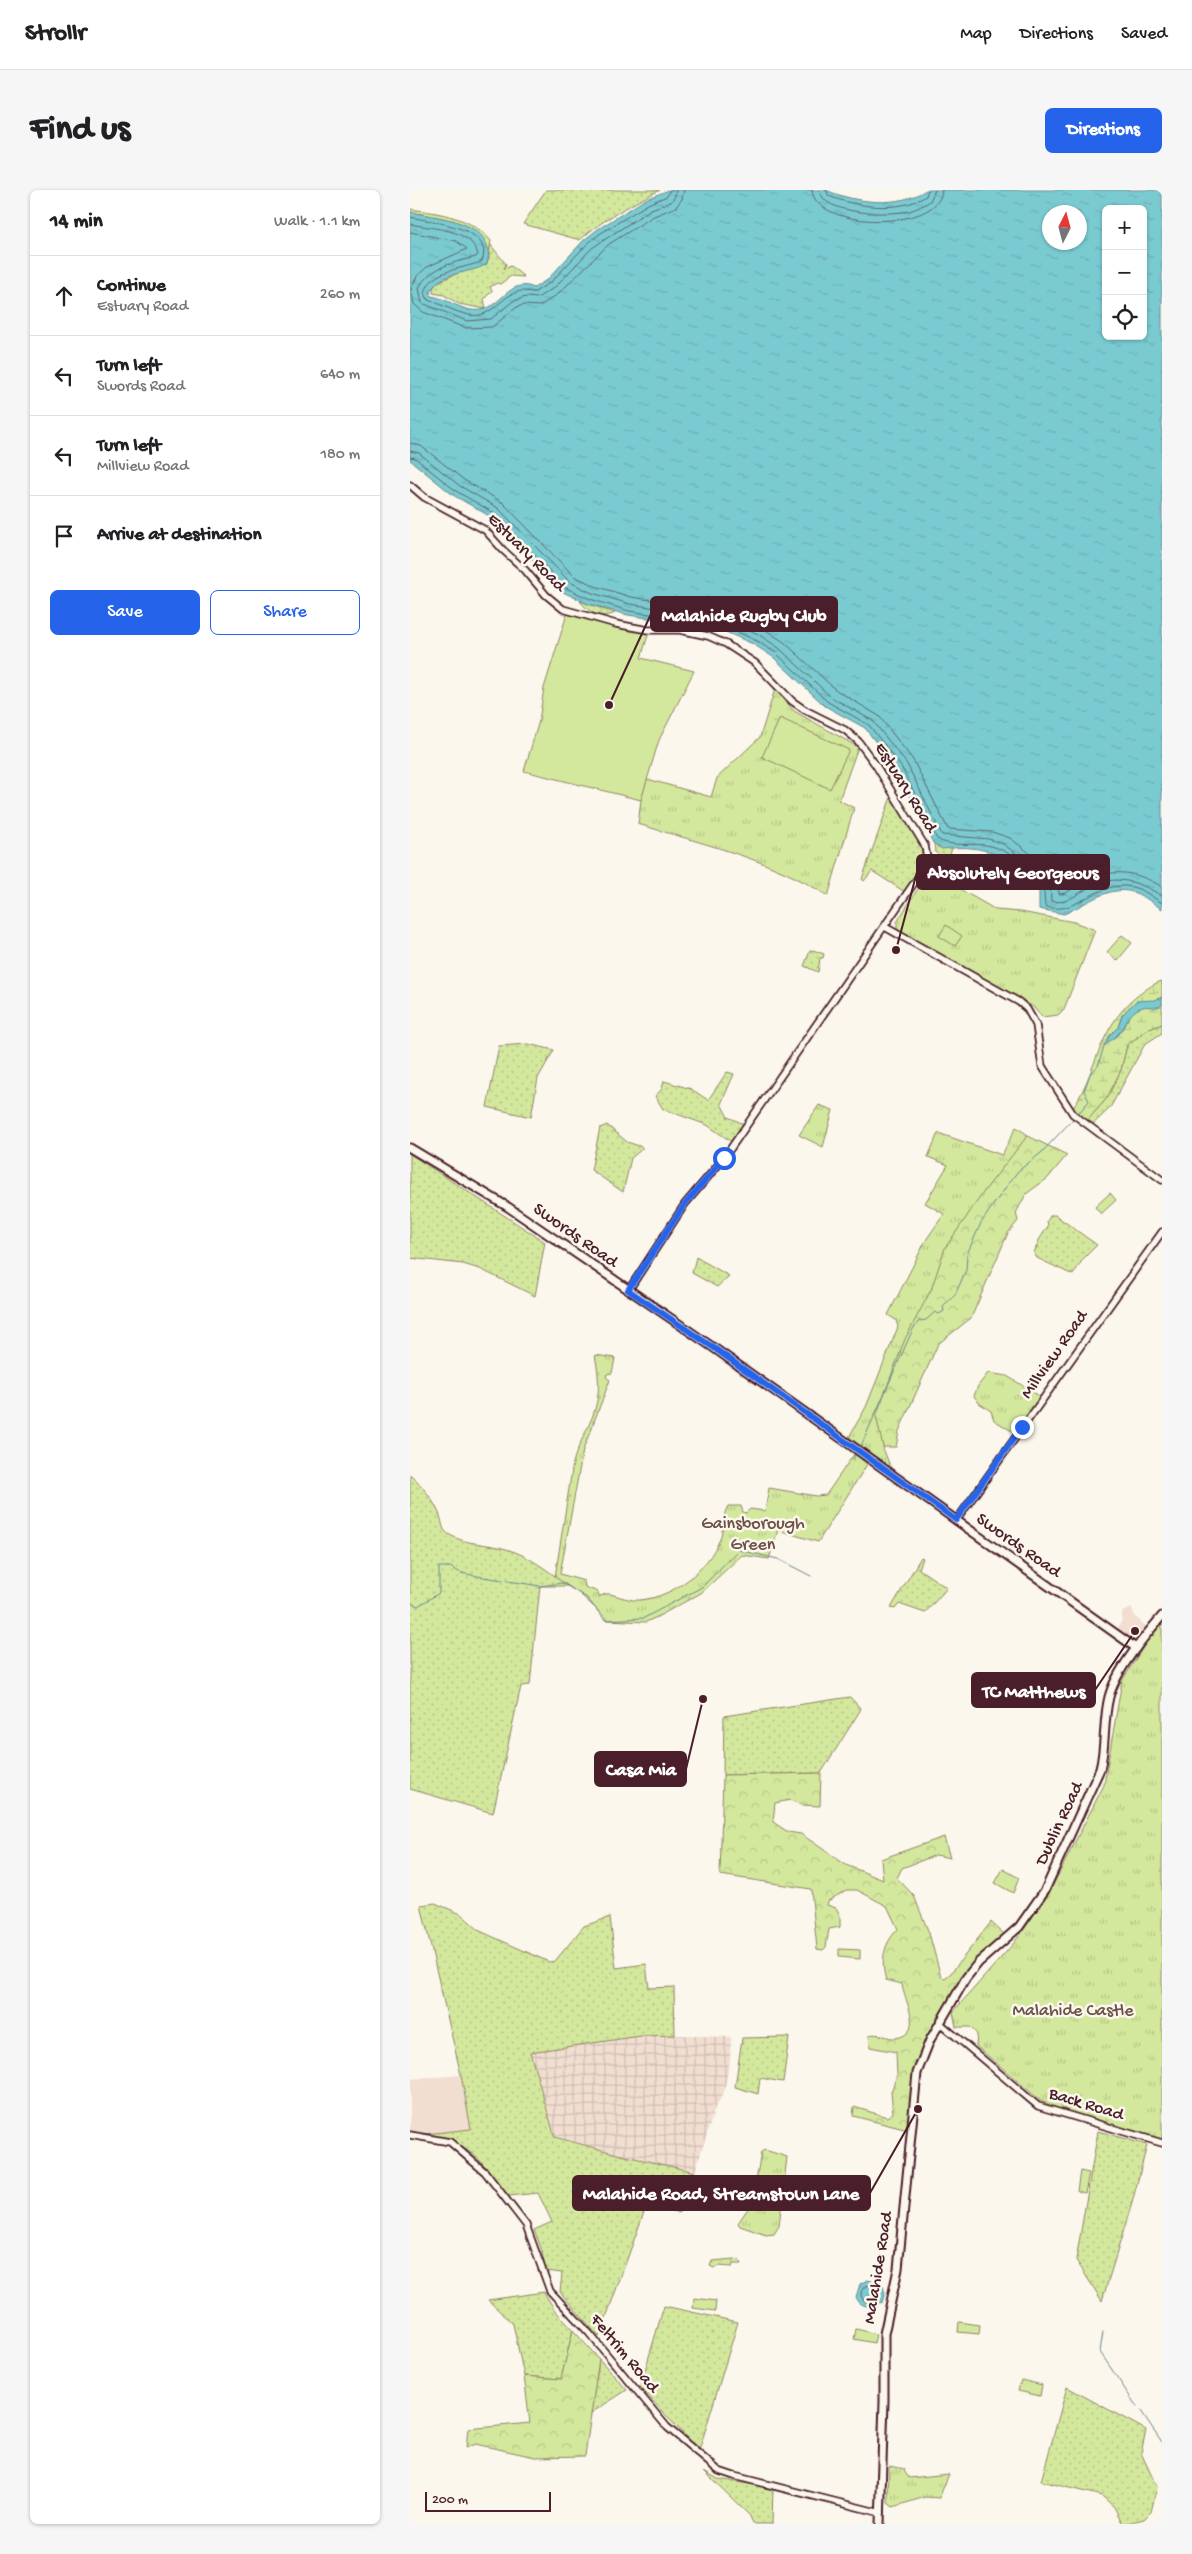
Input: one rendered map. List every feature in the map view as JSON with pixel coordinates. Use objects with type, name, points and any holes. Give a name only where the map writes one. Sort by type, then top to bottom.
[{"type":"main road","name":"Swords Road","points":[[410,1148],[508,1207],[714,1348],[1136,1648]]},
{"type":"main road","name":"Dublin Road","points":[[940,2023],[966,1978],[979,1962],[1019,1927],[1045,1890],[1095,1785],[1104,1756],[1109,1697],[1114,1684],[1136,1648],[1162,1616]]},
{"type":"main road","name":"Malahide Road","points":[[880,2524],[884,2331],[898,2269],[917,2073],[930,2040],[940,2023]]},
{"type":"street","name":"Estuary Road","points":[[410,485],[424,497],[485,530],[503,550],[526,570],[546,595],[563,609],[623,626],[648,630],[680,630],[708,636],[744,654],[792,701],[846,730],[858,741],[894,793],[926,852],[925,865],[921,873],[885,928],[724,1158],[685,1204],[628,1290]]},
{"type":"street","points":[[885,928],[1019,1002],[1027,1009],[1036,1025],[1042,1066],[1076,1116],[1162,1180]]},
{"type":"street","name":"Millview Road","points":[[956,1520],[1162,1232]]},
{"type":"street","name":"Back Road","points":[[940,2023],[1038,2106],[1162,2143]]},
{"type":"street","name":"Feltrim Road","points":[[410,2135],[450,2142],[485,2172],[528,2228],[550,2291],[589,2332],[661,2420],[707,2462],[719,2471],[734,2476],[881,2513]]},
{"type":"shaded area","points":[[1132,1608],[1135,1617],[1147,1627],[1139,1638],[1129,1639],[1116,1632],[1122,1620],[1122,1612]]},
{"type":"shaded area","points":[[641,2036],[731,2037],[730,2061],[724,2092],[715,2108],[695,2172],[617,2154],[555,2136],[530,2051]]},
{"type":"shaded area","points":[[461,2075],[471,2129],[425,2134],[410,2132],[410,2079]]},
{"type":"green space","points":[[546,190],[660,190],[608,219],[580,240],[523,224]]},
{"type":"green space","points":[[410,209],[432,212],[465,221],[474,226],[491,241],[489,253],[484,241],[467,226],[446,219],[410,212]]},
{"type":"green space","points":[[490,244],[506,264],[504,269],[511,266],[524,277],[511,276],[500,284],[497,283],[490,287],[492,291],[484,299],[486,309],[459,304],[444,295],[433,293],[433,288],[438,282],[489,259]]},
{"type":"green space","points":[[580,601],[615,613],[605,616],[595,614]]},
{"type":"green space","points":[[567,614],[618,628],[649,632],[641,658],[694,671],[659,740],[641,800],[524,771],[539,721],[544,688]]},
{"type":"green space","points":[[775,689],[794,711],[858,747],[839,800],[854,808],[828,896],[806,883],[760,862],[638,824],[641,800],[647,779],[711,797],[717,778],[760,737]]},
{"type":"green space","points":[[780,718],[849,750],[830,789],[762,757]]},
{"type":"green space","points":[[892,794],[923,849],[922,866],[905,892],[872,871],[864,881],[862,879]]},
{"type":"green space","points":[[934,843],[953,845],[948,861],[935,852]]},
{"type":"green space","points":[[934,863],[963,891],[996,910],[1021,912],[1074,922],[1095,930],[1064,1009],[1058,1015],[1042,1017],[1032,1006],[900,934],[897,929],[897,922]]},
{"type":"green space","points":[[946,925],[962,936],[955,946],[939,936]]},
{"type":"green space","points":[[1122,935],[1132,943],[1117,961],[1107,952]]},
{"type":"green space","points":[[813,950],[824,954],[823,958],[820,958],[818,972],[804,966],[810,951]]},
{"type":"green space","points":[[1162,981],[1162,1024],[1147,1030],[1127,1045],[1121,1070],[1107,1098],[1085,1123],[1071,1111],[1087,1082],[1105,1037],[1123,1010],[1136,997]]},
{"type":"green space","points":[[1162,1024],[1162,1033],[1145,1044],[1110,1108],[1089,1128],[1085,1123],[1107,1098],[1121,1070],[1127,1045],[1147,1030]]},
{"type":"green space","points":[[528,1044],[554,1050],[538,1078],[531,1117],[487,1107],[499,1046]]},
{"type":"green space","points":[[727,1072],[734,1074],[721,1104],[728,1117],[744,1124],[732,1142],[707,1125],[663,1109],[655,1096],[662,1089],[664,1081],[691,1089],[708,1100]]},
{"type":"green space","points":[[819,1105],[833,1110],[823,1147],[799,1135]]},
{"type":"green space","points":[[607,1125],[627,1142],[642,1147],[631,1158],[623,1192],[591,1170],[600,1128]]},
{"type":"green space","points":[[1016,1127],[1028,1135],[985,1190],[945,1248],[931,1290],[905,1339],[876,1416],[884,1451],[891,1468],[849,1437],[866,1407],[898,1327],[896,1320],[888,1315],[926,1240],[944,1214],[925,1203],[948,1165],[928,1157],[938,1133],[1002,1155]]},
{"type":"green space","points":[[1024,1134],[1067,1155],[1048,1178],[1026,1194],[1016,1213],[1018,1221],[1008,1233],[971,1318],[938,1344],[899,1431],[896,1447],[882,1447],[863,1422],[947,1229]]},
{"type":"green space","points":[[410,1154],[545,1242],[535,1296],[480,1269],[463,1264],[410,1258]]},
{"type":"green space","points":[[1110,1193],[1116,1200],[1101,1214],[1095,1207]]},
{"type":"green space","points":[[1051,1215],[1055,1215],[1097,1245],[1083,1259],[1073,1275],[1037,1258],[1034,1253],[1039,1240],[1048,1226],[1047,1221]]},
{"type":"green space","points":[[696,1257],[729,1276],[717,1287],[692,1273]]},
{"type":"green space","name":"Gainsborough Green","points":[[595,1355],[615,1358],[612,1373],[607,1374],[606,1377],[610,1380],[583,1450],[560,1574],[584,1581],[585,1587],[598,1592],[599,1596],[607,1594],[640,1600],[665,1594],[688,1580],[707,1561],[720,1539],[728,1506],[741,1506],[743,1512],[746,1513],[750,1509],[765,1511],[769,1488],[816,1496],[826,1495],[854,1454],[867,1464],[818,1542],[778,1530],[769,1559],[742,1555],[701,1593],[646,1622],[608,1620],[580,1594],[555,1577],[573,1463],[597,1401],[598,1378]]},
{"type":"green space","points":[[988,1373],[1007,1376],[1041,1397],[1015,1433],[994,1420],[991,1411],[979,1403],[974,1396],[978,1386]]},
{"type":"green space","points":[[410,1474],[432,1501],[447,1533],[463,1541],[499,1547],[523,1555],[569,1586],[540,1586],[530,1685],[521,1686],[493,1813],[410,1789]]},
{"type":"green space","points":[[921,1557],[923,1558],[919,1569],[947,1588],[925,1613],[899,1604],[895,1609],[891,1608]]},
{"type":"green space","name":"Malahide Castle","points":[[1162,1624],[1162,2139],[1054,2107],[1041,2101],[976,2046],[977,2034],[970,2027],[956,2027],[953,2012],[1014,1943],[1048,1895],[1104,1785],[1122,1681],[1147,1641]]},
{"type":"green space","points":[[850,1697],[861,1709],[821,1773],[723,1775],[724,1716]]},
{"type":"green space","points":[[821,1773],[820,1806],[802,1805],[790,1800],[775,1803],[773,1822],[788,1832],[801,1834],[846,1865],[883,1880],[881,1859],[944,1837],[950,1858],[936,1855],[902,1868],[897,1878],[914,1896],[929,1933],[941,1977],[945,1978],[951,1973],[991,1922],[1006,1936],[976,1961],[926,2037],[913,2072],[908,2130],[853,2116],[854,2107],[887,2117],[893,2113],[891,2092],[897,2075],[896,2052],[870,2047],[869,2035],[876,2034],[896,2038],[905,2035],[910,2030],[911,2015],[902,1984],[886,1980],[884,1973],[884,1952],[889,1940],[898,1929],[887,1906],[857,1890],[846,1890],[828,1901],[827,1905],[836,1908],[840,1915],[840,1927],[829,1929],[826,1947],[823,1950],[817,1949],[811,1889],[720,1875],[723,1775]]},
{"type":"green space","points":[[1003,1869],[1019,1878],[1013,1893],[995,1883]]},
{"type":"green space","points":[[435,1903],[461,1914],[480,1931],[549,1962],[555,1961],[584,1926],[610,1917],[616,1968],[646,1964],[649,1988],[674,1987],[675,2035],[641,2036],[530,2052],[555,2137],[695,2172],[679,2203],[679,2213],[647,2204],[599,2337],[560,2292],[562,2273],[546,2271],[541,2248],[534,2230],[552,2222],[538,2193],[509,2196],[474,2155],[454,2143],[425,2134],[471,2129],[461,2075],[421,1905]]},
{"type":"green space","points":[[839,1949],[860,1950],[860,1959],[839,1957]]},
{"type":"green space","points":[[789,2037],[783,2082],[760,2078],[758,2094],[735,2087],[742,2038]]},
{"type":"green space","points":[[1098,2131],[1147,2145],[1132,2203],[1102,2301],[1076,2260]]},
{"type":"green space","points":[[765,2150],[787,2157],[779,2226],[774,2234],[766,2235],[740,2226],[738,2223],[751,2204],[757,2205],[758,2200],[754,2193],[761,2152]]},
{"type":"green space","points":[[1080,2171],[1089,2173],[1085,2193],[1077,2191]]},
{"type":"green space","points":[[739,2260],[741,2264],[733,2264],[732,2267],[718,2266],[714,2268],[710,2266],[712,2261]]},
{"type":"green space","points":[[544,2292],[554,2309],[573,2330],[561,2379],[524,2376],[513,2324],[488,2300]]},
{"type":"green space","points":[[694,2298],[716,2301],[715,2311],[693,2308]]},
{"type":"green space","points":[[664,2306],[738,2322],[699,2451],[640,2387]]},
{"type":"green space","points":[[959,2322],[980,2325],[979,2334],[958,2332]]},
{"type":"green space","points":[[856,2329],[876,2334],[874,2343],[854,2339]]},
{"type":"green space","points":[[573,2330],[599,2359],[585,2456],[535,2457],[475,2444],[466,2448],[468,2429],[530,2423],[524,2376],[561,2379]]},
{"type":"green space","points":[[599,2359],[627,2390],[591,2413]]},
{"type":"green space","points":[[1021,2380],[1042,2385],[1040,2396],[1018,2391]]},
{"type":"green space","points":[[1067,2387],[1146,2430],[1141,2453],[1157,2487],[1151,2512],[1144,2519],[1123,2524],[1114,2507],[1102,2496],[1041,2481]]},
{"type":"green space","points":[[889,2466],[905,2469],[904,2471],[909,2478],[949,2474],[939,2498],[925,2497],[893,2507],[888,2503]]},
{"type":"green space","points":[[704,2471],[718,2479],[773,2488],[772,2524],[753,2524],[750,2516]]},
{"type":"water","points":[[669,190],[826,190],[850,198],[877,202],[903,199],[915,196],[926,190],[1162,190],[1162,909],[1138,894],[1119,891],[1109,892],[1064,914],[1039,909],[1039,883],[1005,859],[984,850],[972,848],[942,849],[933,843],[897,770],[865,728],[825,706],[773,657],[753,644],[719,629],[628,615],[588,604],[563,592],[491,517],[453,495],[410,460],[410,212],[464,224],[475,230],[484,239],[488,250],[487,264],[448,276],[435,285],[430,292],[431,296],[473,310],[480,310],[493,305],[514,288],[527,286],[534,288],[548,279],[584,240],[646,199]]},
{"type":"water","points":[[1162,997],[1162,1005],[1143,1007],[1134,1012],[1122,1030],[1104,1046],[1110,1035],[1118,1027],[1122,1015],[1136,1001],[1155,1000]]},
{"type":"water","points":[[867,2280],[882,2283],[885,2293],[882,2302],[870,2307],[860,2304],[856,2297],[860,2284]]},
{"type":"waterway","points":[[1077,1115],[1089,1101],[1084,1091],[1090,1074],[1098,1066],[1104,1046]]},
{"type":"waterway","points":[[861,1446],[913,1329],[919,1321],[926,1320],[935,1312],[939,1314],[944,1311],[943,1306],[955,1295],[966,1270],[967,1254],[981,1223],[1018,1171],[1041,1153],[1074,1118]]},
{"type":"waterway","points":[[853,1459],[855,1455]]},
{"type":"waterway","points":[[410,1603],[418,1606],[439,1593],[439,1567],[450,1567],[461,1573],[540,1586],[562,1583],[587,1598],[605,1620],[644,1618],[702,1587],[739,1549]]},
{"type":"waterway","points":[[738,1550],[778,1559],[811,1576]]},
{"type":"waterway","points":[[1103,2332],[1100,2352],[1137,2407]]},
{"type":"waterway","points":[[1141,2411],[1162,2442]]},
{"type":"place","name":"Malahide Rugby Club","points":[[609,705]]},
{"type":"place","name":"Absolutely Georgeous","points":[[896,950]]},
{"type":"place","name":"TC Matthews","points":[[1135,1631]]},
{"type":"place","name":"Casa Mia","points":[[703,1699]]},
{"type":"place","name":"Malahide Road, Streamstown Lane","points":[[918,2109]]},
{"type":"route","points":[[724,1158],[685,1204],[628,1290],[714,1348],[956,1520],[1022,1427]]}]
